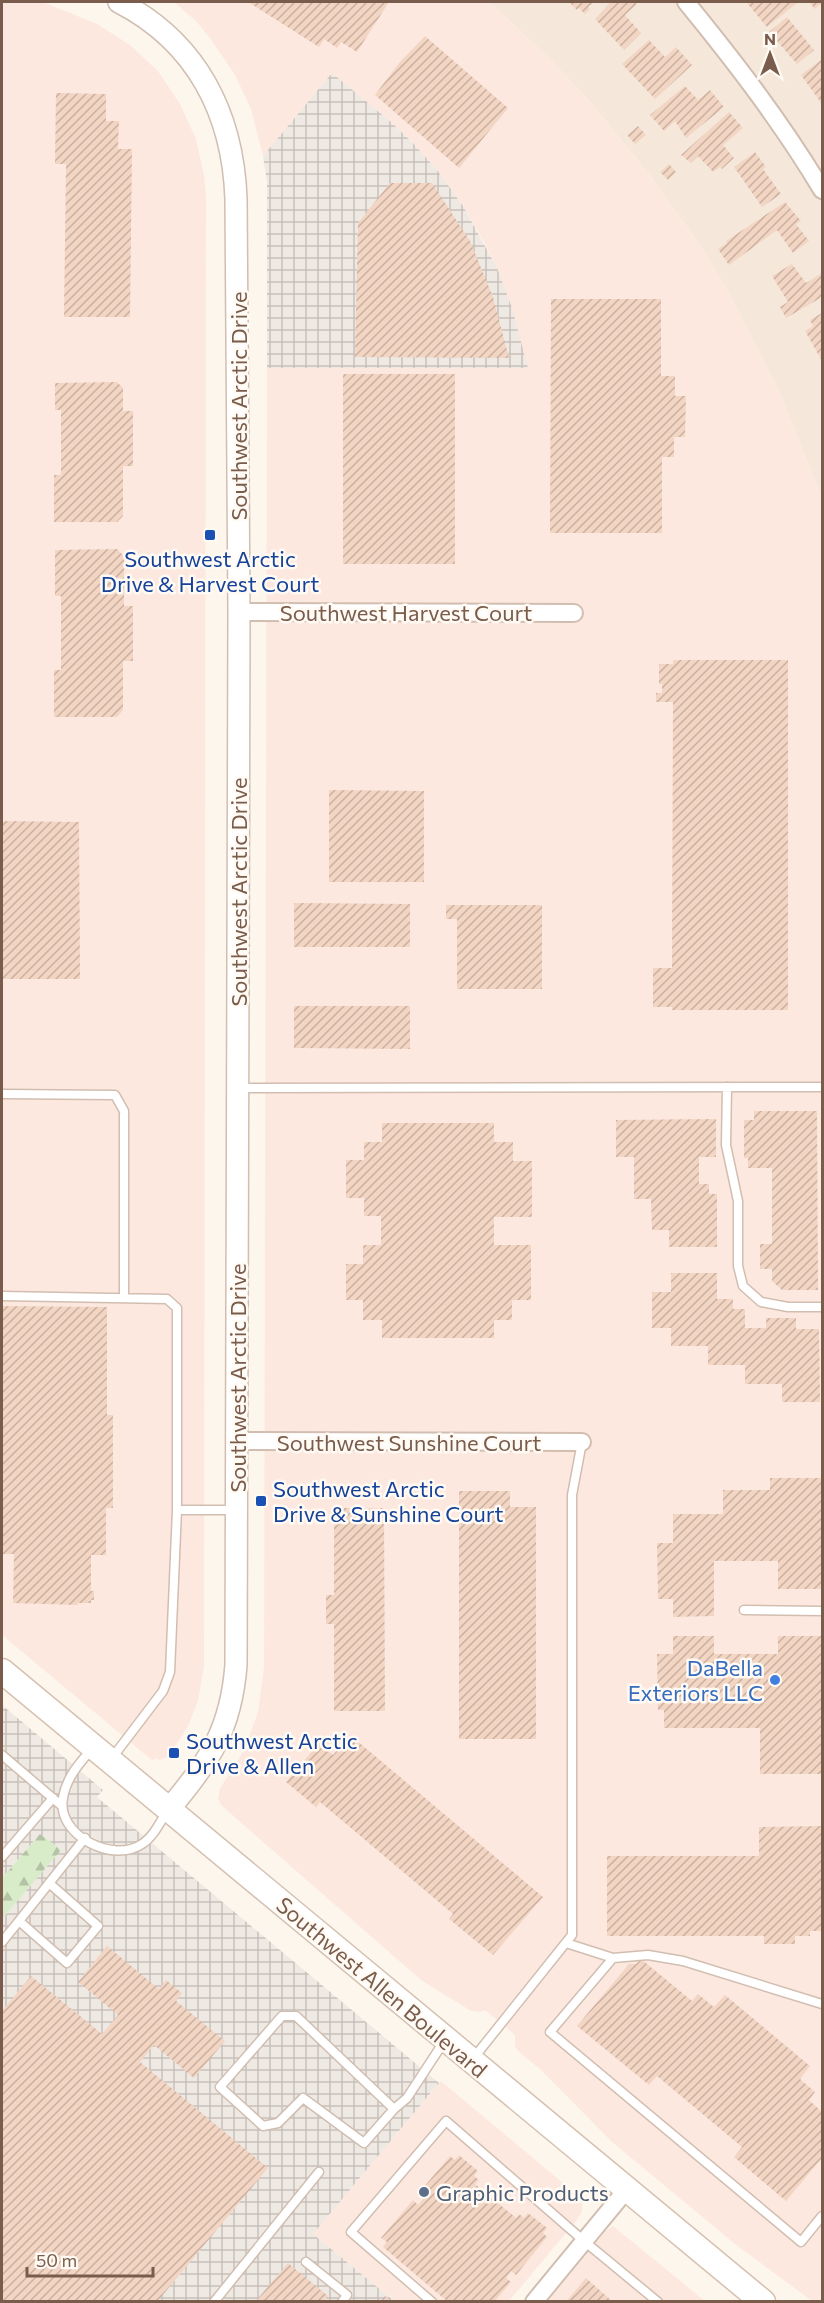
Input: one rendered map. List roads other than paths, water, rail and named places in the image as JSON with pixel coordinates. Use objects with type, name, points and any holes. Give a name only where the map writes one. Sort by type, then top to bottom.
[{"type":"main road","name":"Southwest Allen Boulevard","points":[[2,1671],[445,2040],[764,2301]]},
{"type":"street","name":"Southwest Arctic Drive","points":[[119,2],[162,28],[190,57],[226,128],[231,146],[236,199],[239,612],[236,1665],[232,1698],[219,1739],[190,1784],[169,1809]]},
{"type":"street","points":[[686,2],[728,53],[774,115],[822,190]]},
{"type":"street","name":"Southwest Harvest Court","points":[[239,612],[574,613]]},
{"type":"street","name":"Southwest Sunshine Court","points":[[237,1441],[582,1442]]},
{"type":"street","points":[[534,2301],[627,2189]]},
{"type":"lane","points":[[727,1087],[726,1144],[738,1201],[738,1266],[743,1286],[761,1302],[788,1307],[822,1307]]},
{"type":"lane","points":[[238,1088],[822,1087]]},
{"type":"lane","points":[[2,1094],[115,1095],[124,1111],[124,1298]]},
{"type":"lane","points":[[2,1296],[167,1299],[177,1308],[177,1510],[170,1672],[163,1691],[102,1754],[82,1760],[70,1778],[63,1799],[65,1818],[69,1824],[101,1848],[113,1851],[136,1848],[152,1835],[169,1809]]},
{"type":"lane","points":[[471,2061],[572,1935],[572,1495],[582,1442]]},
{"type":"lane","points":[[177,1510],[237,1510]]},
{"type":"lane","points":[[744,1610],[822,1611]]},
{"type":"lane","points":[[2,1755],[63,1806]]},
{"type":"lane","points":[[2,1857],[53,1798]]},
{"type":"lane","points":[[2,1942],[85,1838]]},
{"type":"lane","points":[[19,1921],[67,1963],[98,1926],[49,1883]]},
{"type":"lane","points":[[566,1942],[613,1958],[648,1955],[683,1961],[822,2004]]},
{"type":"lane","points":[[613,1958],[550,2032],[801,2242],[822,2216]]},
{"type":"lane","points":[[394,2109],[296,2016],[282,2016],[220,2087],[263,2126],[278,2122],[303,2098],[364,2143],[407,2098],[445,2040]]},
{"type":"lane","points":[[432,2301],[351,2232],[446,2121],[584,2241],[658,2301]]},
{"type":"lane","points":[[214,2301],[319,2172]]},
{"type":"lane","points":[[306,2262],[347,2295],[342,2301]]},
{"type":"place","name":"Southwest Arctic Drive & Harvest Court","points":[[210,535]]},
{"type":"place","name":"Southwest Arctic Drive & Sunshine Court","points":[[261,1501]]},
{"type":"place","name":"DaBella Exteriors LLC","points":[[775,1680]]},
{"type":"place","name":"Southwest Arctic Drive & Allen","points":[[174,1753]]},
{"type":"place","name":"Graphic Products","points":[[424,2192]]}]
